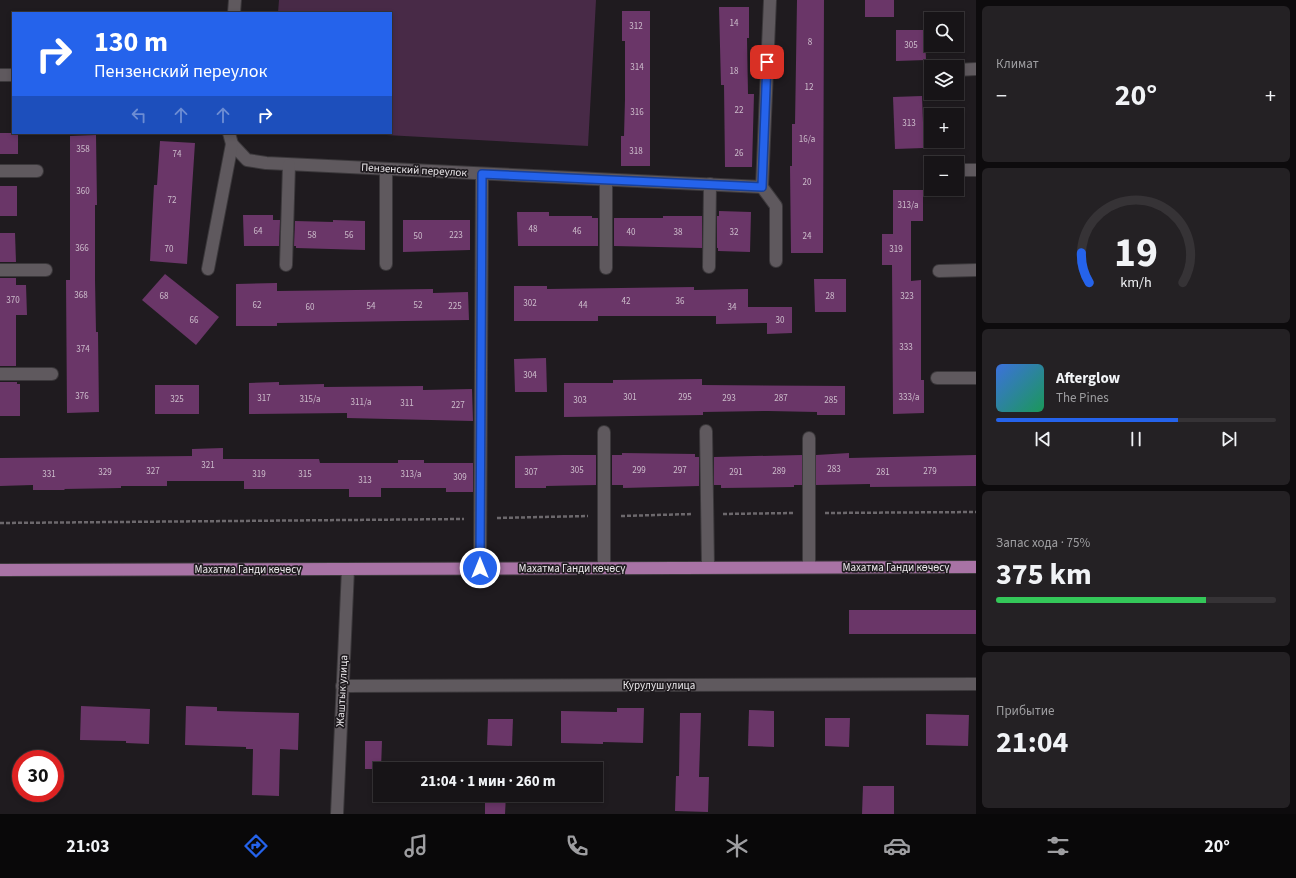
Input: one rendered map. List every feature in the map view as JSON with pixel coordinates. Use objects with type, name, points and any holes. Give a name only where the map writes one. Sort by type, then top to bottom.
[{"type":"main road","name":"Махатма Ганди көчөсү","points":[[0,570],[976,567]]},
{"type":"street","points":[[234,12],[235,0]]},
{"type":"street","points":[[770,0],[762,187],[776,206],[776,261]]},
{"type":"street","points":[[964,70],[976,70]]},
{"type":"street","points":[[0,75],[12,75]]},
{"type":"street","points":[[208,269],[231,138]]},
{"type":"street","name":"Пензенский переулок","points":[[231,138],[247,160],[266,163],[762,187]]},
{"type":"street","points":[[286,265],[289,165]]},
{"type":"street","points":[[386,169],[386,264]]},
{"type":"street","points":[[964,170],[976,170]]},
{"type":"street","points":[[0,171],[37,171]]},
{"type":"street","points":[[480,568],[482,174]]},
{"type":"street","points":[[606,180],[606,268]]},
{"type":"street","points":[[709,267],[710,184]]},
{"type":"street","points":[[0,270],[46,270]]},
{"type":"street","points":[[939,271],[976,270]]},
{"type":"street","points":[[0,374],[52,374]]},
{"type":"street","points":[[937,378],[976,378]]},
{"type":"street","points":[[706,431],[708,567]]},
{"type":"street","points":[[604,432],[604,568]]},
{"type":"street","points":[[808,438],[808,567]]},
{"type":"street","name":"Жаштык улица","points":[[337,814],[348,568]]},
{"type":"street","name":"Курулуш улица","points":[[342,686],[976,684]]},
{"type":"shaded area","points":[[279,0],[596,0],[588,146],[367,134],[392,134],[392,12],[278,12]]},
{"type":"building","points":[[797,0],[824,0],[823,253],[791,253],[790,166],[792,166],[792,124],[795,124]]},
{"type":"building","points":[[865,0],[894,0],[894,17],[865,17]]},
{"type":"building","points":[[719,7],[749,7],[749,38],[747,38],[748,94],[754,94],[752,167],[725,167],[724,85],[721,85]]},
{"type":"building","points":[[622,11],[650,11],[650,166],[621,166],[621,136],[624,136],[625,99],[625,41],[622,41]]},
{"type":"building","points":[[896,30],[924,30],[924,52],[926,52],[926,60],[896,61]]},
{"type":"building","points":[[922,96],[924,148],[895,149],[893,97]]},
{"type":"building","points":[[0,133],[18,134],[18,154],[0,154]]},
{"type":"building","points":[[96,135],[97,205],[95,205],[95,280],[96,332],[98,332],[99,412],[67,413],[66,280],[70,280],[70,136]]},
{"type":"building","points":[[160,141],[195,143],[187,264],[150,261],[154,185],[157,185]]},
{"type":"building","points":[[0,186],[17,186],[17,216],[0,216]]},
{"type":"building","points":[[893,190],[923,190],[923,221],[911,221],[911,281],[921,280],[921,380],[924,380],[924,413],[893,414],[892,265],[882,265],[882,234],[893,234]]},
{"type":"building","points":[[719,211],[751,212],[750,252],[718,251],[717,216],[719,216]]},
{"type":"building","points":[[517,212],[549,212],[549,216],[592,216],[592,218],[598,218],[598,246],[518,246]]},
{"type":"building","points":[[243,215],[273,215],[273,220],[280,220],[279,246],[244,246]]},
{"type":"building","points":[[663,216],[702,216],[702,248],[614,246],[614,218],[663,218]]},
{"type":"building","points":[[333,220],[365,221],[365,250],[296,248],[296,246],[294,246],[295,221],[333,222]]},
{"type":"building","points":[[403,220],[470,220],[470,250],[403,252]]},
{"type":"building","points":[[0,233],[15,233],[16,262],[0,262]]},
{"type":"building","points":[[165,274],[219,317],[196,345],[142,300]]},
{"type":"building","points":[[0,278],[16,278],[16,285],[26,285],[27,315],[16,315],[16,366],[0,366]]},
{"type":"building","points":[[814,279],[846,279],[846,312],[815,312]]},
{"type":"building","points":[[277,283],[277,291],[433,289],[433,293],[468,292],[469,320],[277,323],[277,326],[236,326],[236,284]]},
{"type":"building","points":[[514,286],[547,286],[547,289],[694,287],[694,290],[748,289],[748,307],[792,307],[792,333],[767,334],[767,323],[716,324],[716,316],[598,316],[598,321],[514,321]]},
{"type":"building","points":[[546,358],[547,392],[515,392],[514,359]]},
{"type":"building","points":[[702,379],[702,385],[845,386],[845,415],[817,415],[817,412],[768,411],[703,412],[703,415],[564,417],[564,383],[613,383],[613,380]]},
{"type":"building","points":[[0,382],[17,382],[17,384],[20,384],[20,416],[0,416]]},
{"type":"building","points":[[279,382],[279,385],[324,384],[324,387],[423,386],[423,390],[472,389],[473,421],[347,418],[347,413],[249,414],[249,383]]},
{"type":"building","points":[[155,385],[199,385],[199,414],[155,414]]},
{"type":"building","points":[[223,448],[223,459],[319,459],[320,463],[398,463],[398,460],[424,460],[424,463],[473,463],[473,492],[446,492],[446,488],[381,488],[381,497],[349,497],[349,489],[244,489],[244,481],[167,481],[167,486],[121,486],[121,488],[64,489],[65,490],[33,490],[33,485],[0,486],[0,458],[192,456],[192,449]]},
{"type":"building","points":[[622,453],[695,454],[695,457],[699,457],[699,486],[623,488],[623,485],[612,485],[612,455],[622,455]]},
{"type":"building","points":[[849,453],[849,458],[976,455],[976,486],[870,487],[870,484],[816,485],[816,455]]},
{"type":"building","points":[[596,455],[596,485],[515,488],[515,456]]},
{"type":"building","points":[[802,455],[802,485],[794,485],[794,487],[721,488],[721,485],[714,485],[714,457]]},
{"type":"building","points":[[849,610],[976,610],[976,634],[849,634]]},
{"type":"building","points":[[81,706],[150,709],[149,744],[126,743],[126,741],[80,740]]},
{"type":"building","points":[[186,706],[217,707],[217,711],[299,713],[298,750],[280,749],[279,796],[252,795],[253,749],[246,749],[246,747],[185,745]]},
{"type":"building","points":[[617,708],[644,708],[643,743],[561,743],[561,711],[617,712]]},
{"type":"building","points":[[749,710],[774,711],[774,747],[748,746]]},
{"type":"building","points":[[680,713],[701,713],[699,777],[709,777],[708,812],[675,811],[676,776],[679,776]]},
{"type":"building","points":[[926,714],[969,715],[968,746],[926,745]]},
{"type":"building","points":[[825,718],[850,718],[849,747],[825,746]]},
{"type":"building","points":[[488,719],[513,719],[512,746],[487,745]]},
{"type":"building","points":[[365,741],[382,741],[381,762],[373,762],[373,769],[365,769]]},
{"type":"building","points":[[863,786],[894,786],[894,814],[862,814]]},
{"type":"building","points":[[485,802],[506,802],[505,814],[485,814]]},
{"type":"route","points":[[480,568],[482,174],[762,187],[767,62]]}]
